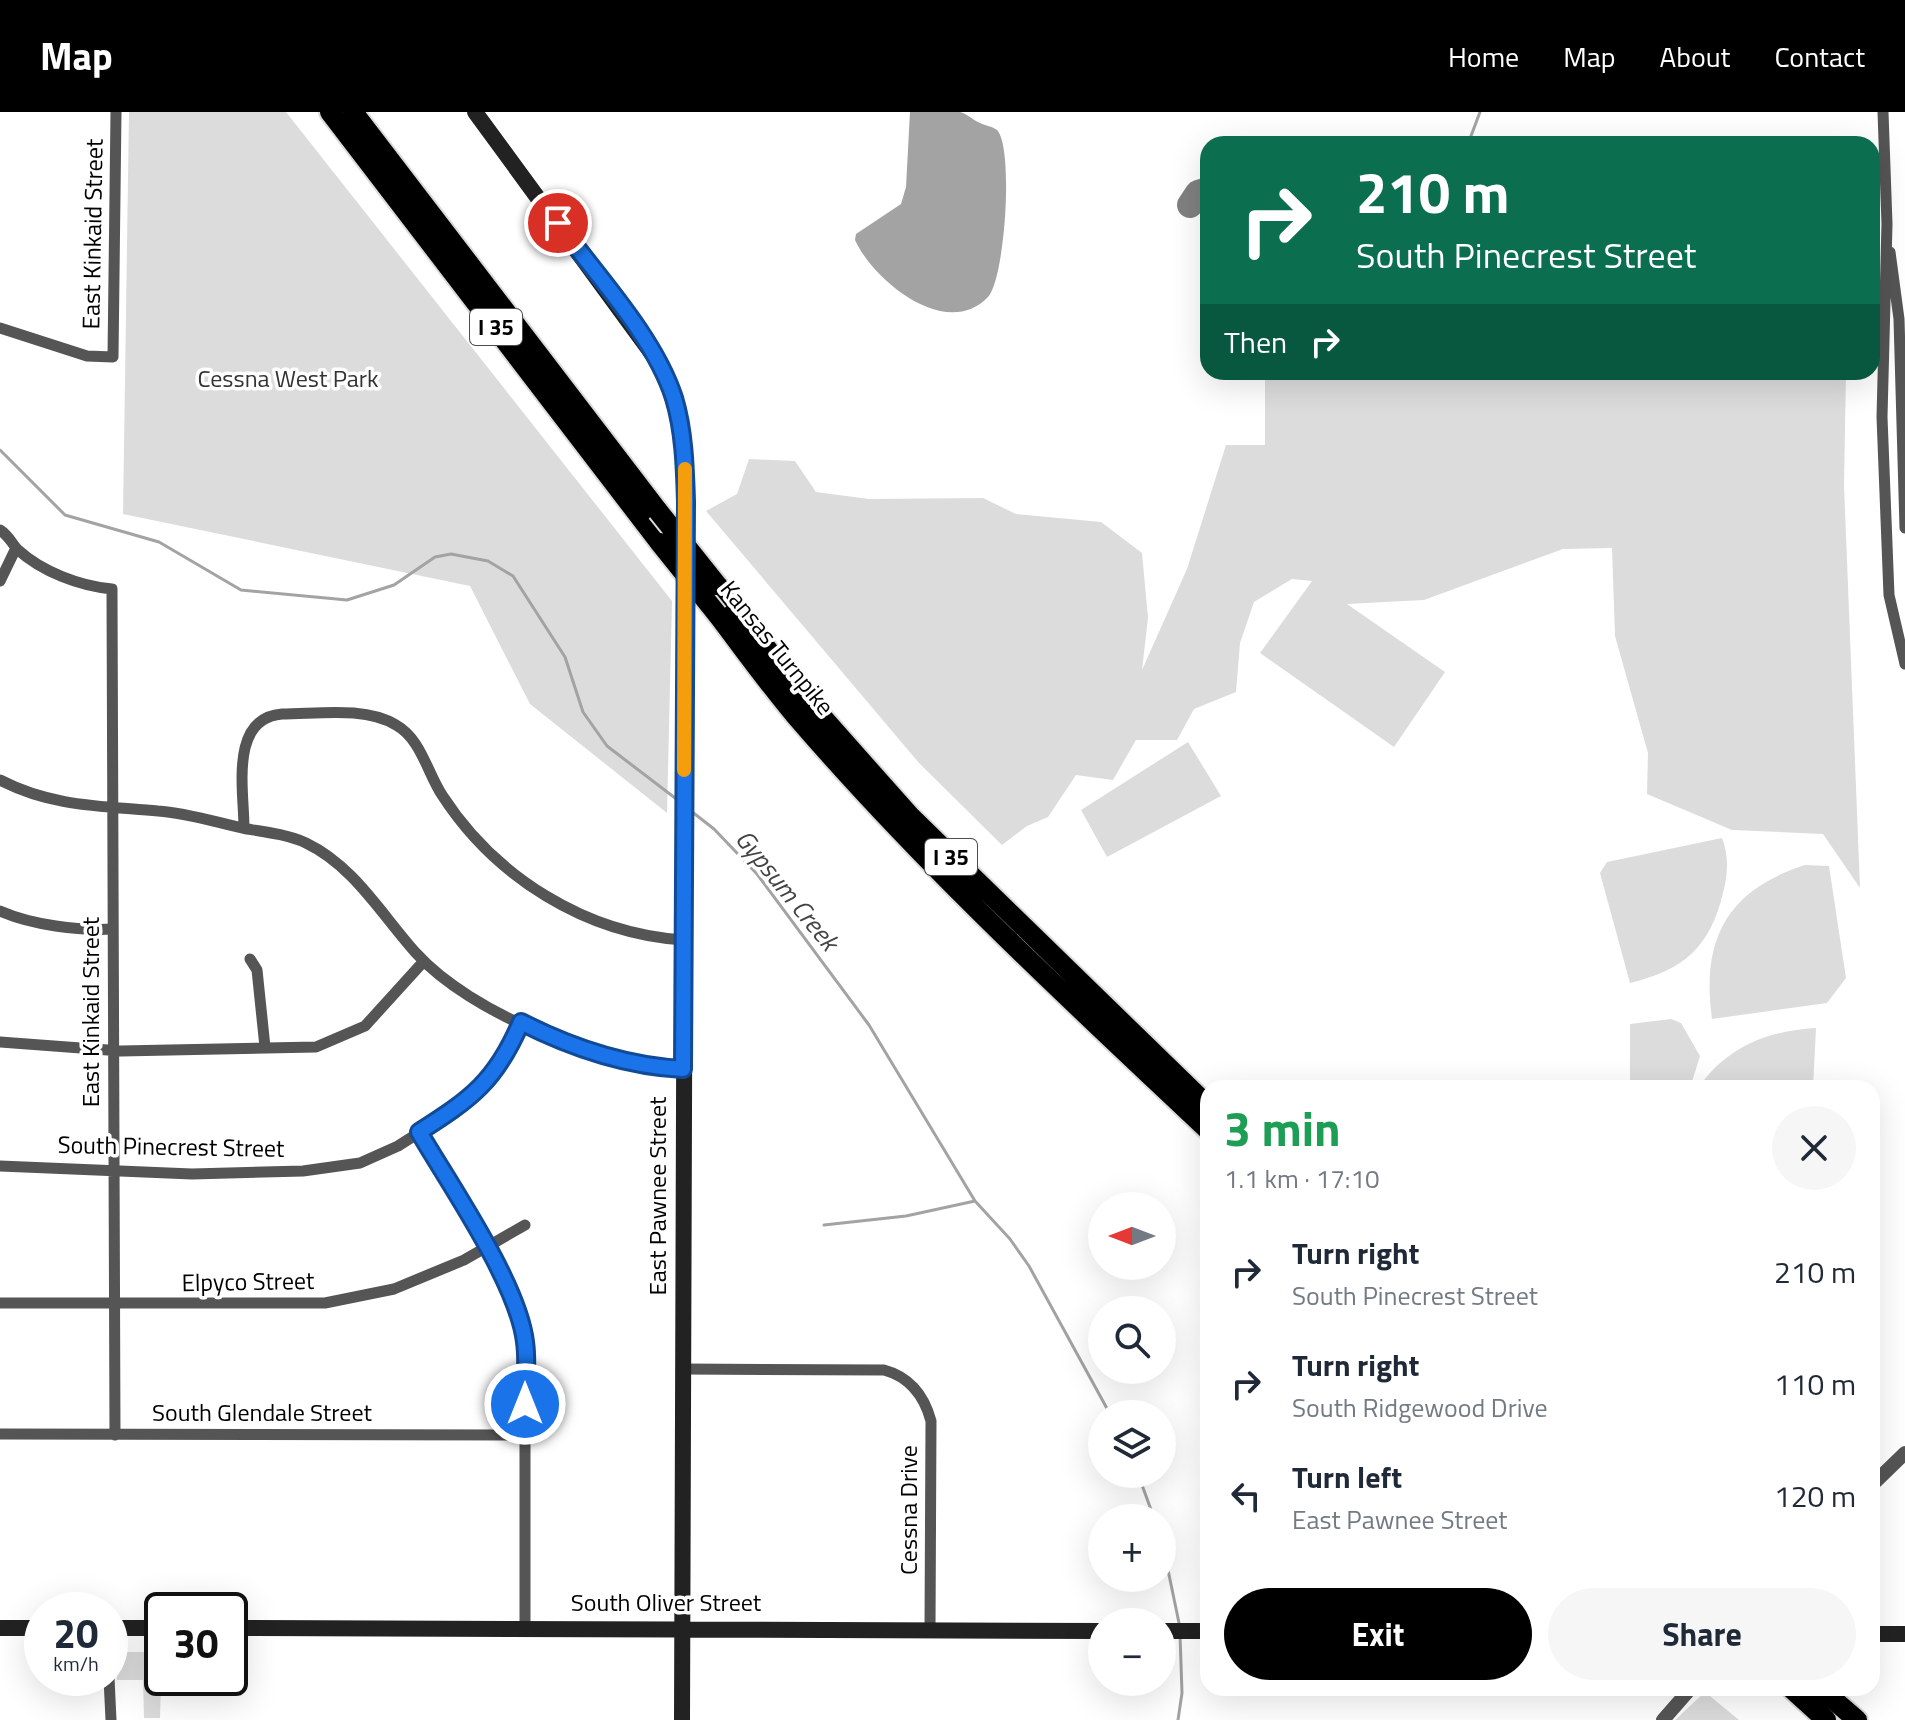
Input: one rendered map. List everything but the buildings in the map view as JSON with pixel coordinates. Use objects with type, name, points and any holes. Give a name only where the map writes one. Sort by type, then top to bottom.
[{"type":"highway","name":"Kansas Turnpike","points":[[330,112],[794,713],[936,867],[1200,1122]]},
{"type":"highway","name":"Kansas Turnpike","points":[[353,112],[658,511],[808,701],[910,816],[1200,1098]]},
{"type":"highway","points":[[1800,1696],[1826,1720]]},
{"type":"highway","points":[[1829,1696],[1857,1720]]},
{"type":"main road","name":"East Pawnee Street","points":[[475,112],[647,345],[673,397],[683,442],[686,502],[682,1720]]},
{"type":"main road","name":"South Oliver Street","points":[[248,1628],[681,1627],[1088,1631]]},
{"type":"main road","points":[[0,1628],[24,1628]]},
{"type":"main road","points":[[1176,1631],[1200,1631]]},
{"type":"main road","points":[[1880,1634],[1905,1634]]},
{"type":"street","name":"East Kinkaid Street","points":[[0,328],[75,353],[113,357],[116,112]]},
{"type":"street","points":[[1883,112],[1887,224],[1899,319],[1905,528]]},
{"type":"street","points":[[1887,224],[1881,323],[1889,595],[1905,664]]},
{"type":"street","points":[[1900,384],[1905,402]]},
{"type":"street","points":[[1882,417],[1888,436],[1904,450]]},
{"type":"street","points":[[1885,487],[1904,450]]},
{"type":"street","points":[[0,530],[16,548],[0,581]]},
{"type":"street","name":"East Kinkaid Street","points":[[16,548],[61,576],[90,587],[112,589],[115,1435]]},
{"type":"street","points":[[244,828],[244,752],[247,737],[255,725],[269,715],[282,714],[366,715],[384,719],[412,738],[458,820],[496,862],[535,888],[610,927],[654,938],[684,940]]},
{"type":"street","points":[[0,780],[46,800],[114,809],[160,811],[303,842],[346,870],[424,961],[454,985],[521,1022],[605,1058],[649,1067],[683,1069]]},
{"type":"street","points":[[0,911],[65,925],[113,929]]},
{"type":"street","points":[[250,959],[257,970],[265,1047]]},
{"type":"street","points":[[0,1042],[112,1050],[316,1047],[365,1026],[424,961]]},
{"type":"street","name":"South Pinecrest Street","points":[[0,1166],[192,1174],[303,1171],[360,1163],[472,1099],[498,1067],[521,1022]]},
{"type":"street","points":[[419,1132],[486,1246],[525,1340],[525,1627]]},
{"type":"street","name":"Elpyco Street","points":[[0,1303],[325,1303],[394,1289],[525,1225]]},
{"type":"street","name":"Cessna Drive","points":[[682,1369],[884,1370],[897,1373],[920,1395],[926,1403],[931,1421],[930,1629]]},
{"type":"street","name":"South Glendale Street","points":[[0,1434],[524,1435]]},
{"type":"street","points":[[1880,1477],[1905,1453]]},
{"type":"street","points":[[110,1696],[111,1720]]},
{"type":"street","points":[[1663,1720],[1683,1696]]},
{"type":"green space","name":"Cessna West Park","points":[[129,112],[286,112],[672,601],[667,813],[530,704],[470,586],[123,514]]},
{"type":"green space","points":[[1265,380],[1846,380],[1844,485],[1860,888],[1823,834],[1732,830],[1647,794],[1648,753],[1615,636],[1612,548],[1563,549],[1424,600],[1347,604],[1445,672],[1394,747],[1260,653],[1312,581],[1292,579],[1254,602],[1240,643],[1236,692],[1194,709],[1177,740],[1136,740],[1113,780],[1076,775],[1048,817],[1027,826],[1002,845],[919,763],[706,511],[737,494],[749,459],[795,461],[816,492],[869,499],[983,498],[1016,514],[1101,522],[1142,553],[1148,618],[1142,670],[1187,569],[1226,445],[1265,445]]},
{"type":"green space","points":[[1188,742],[1221,796],[1107,857],[1081,810]]},
{"type":"green space","points":[[1722,838],[1727,872],[1711,928],[1702,942],[1680,963],[1649,978],[1630,983],[1600,873],[1607,862]]},
{"type":"green space","points":[[1805,865],[1829,866],[1846,978],[1827,1003],[1712,1019],[1711,965],[1725,921],[1756,888]]},
{"type":"green space","points":[[1671,1019],[1681,1023],[1700,1056],[1692,1080],[1630,1080],[1630,1024]]},
{"type":"green space","points":[[1816,1028],[1813,1080],[1704,1080],[1722,1062],[1749,1044],[1764,1037]]},
{"type":"green space","points":[[128,1652],[144,1652],[144,1696],[161,1696],[160,1718],[144,1718],[143,1680],[128,1680]]},
{"type":"green space","points":[[1701,1696],[1710,1696],[1739,1720],[1675,1720]]},
{"type":"shaded area","points":[[910,112],[960,112],[997,130],[1002,141],[1006,186],[999,266],[988,297],[971,309],[952,312],[932,309],[912,300],[877,272],[855,240],[856,234],[901,204],[906,187]]},
{"type":"waterway","points":[[1471,136],[1480,112]]},
{"type":"waterway","name":"Gypsum Creek","points":[[0,450],[65,515],[159,542],[241,590],[347,600],[394,585],[435,557],[451,554],[488,561],[513,576],[565,657],[583,712],[607,746],[679,801]]},
{"type":"waterway","name":"Gypsum Creek","points":[[691,811],[714,829],[757,874],[869,1025],[975,1201],[1010,1239],[1029,1266],[1102,1400]]},
{"type":"waterway","points":[[824,1225],[906,1216],[975,1201]]},
{"type":"waterway","name":"Gypsum Creek","points":[[1143,1488],[1149,1504]]},
{"type":"waterway","name":"Gypsum Creek","points":[[1173,1592],[1179,1623]]},
{"type":"waterway","name":"Gypsum Creek","points":[[1178,1720],[1182,1693],[1180,1635]]},
{"type":"taxiway","points":[[1190,205],[1200,192]]},
{"type":"slow traffic","points":[[684,770],[685,469]]},
{"type":"route","points":[[525,1404],[525,1340],[514,1306],[490,1252],[419,1132],[472,1099],[498,1067],[521,1022],[605,1058],[649,1067],[683,1069],[686,502],[683,442],[673,397],[658,362],[558,223]]}]
